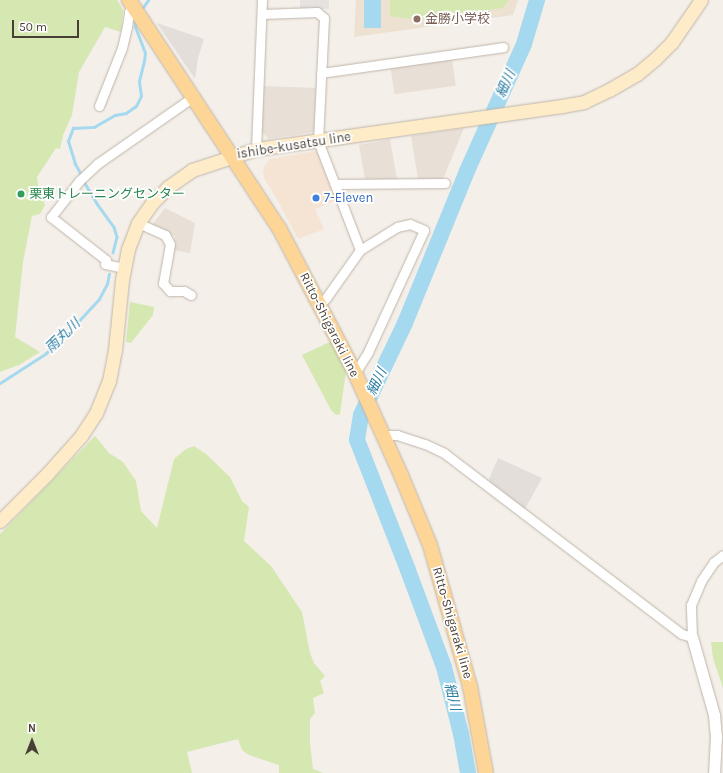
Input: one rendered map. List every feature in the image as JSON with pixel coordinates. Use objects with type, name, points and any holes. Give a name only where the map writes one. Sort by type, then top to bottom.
[{"type":"main road","name":"ishibe-kusatsu line","points":[[0,521],[47,474],[81,436],[96,413],[109,381],[115,350],[124,268],[128,250],[138,223],[152,203],[174,182],[192,170],[232,155],[256,149],[474,119],[584,102],[632,77],[672,42],[701,0]]},
{"type":"main road","name":"Ritto-Shigaraki line","points":[[134,8],[279,228],[356,377],[381,430],[430,545],[470,686],[486,773]]},
{"type":"street","points":[[256,149],[262,0]]},
{"type":"street","points":[[99,106],[122,48],[128,28],[129,12],[134,8]]},
{"type":"street","points":[[262,14],[317,12],[324,18],[318,141],[360,250]]},
{"type":"street","points":[[321,73],[503,47]]},
{"type":"street","points":[[124,268],[105,264],[106,260],[51,217],[79,181],[97,164],[193,96]]},
{"type":"street","points":[[335,184],[445,183]]},
{"type":"street","points":[[138,223],[165,235],[170,244],[163,283],[170,291],[184,291],[191,295]]},
{"type":"street","points":[[319,305],[326,298],[360,250],[397,227],[410,224],[424,230],[356,377]]},
{"type":"street","points":[[381,430],[425,444],[444,452],[676,630],[682,634],[692,637]]},
{"type":"street","points":[[714,773],[716,736],[714,715],[692,637],[691,605],[701,581],[714,562],[723,555]]},
{"type":"shaded area","points":[[300,0],[329,0],[329,9],[300,9]]},
{"type":"shaded area","name":"金勝小学校","points":[[356,0],[518,0],[513,15],[354,37]]},
{"type":"shaded area","points":[[157,23],[204,39],[198,58],[195,79]]},
{"type":"shaded area","points":[[452,59],[456,86],[394,94],[391,68]]},
{"type":"shaded area","points":[[264,86],[316,88],[314,132],[269,139],[261,131]]},
{"type":"shaded area","points":[[464,128],[443,179],[418,179],[411,136]]},
{"type":"shaded area","points":[[390,139],[397,179],[365,179],[359,145]]},
{"type":"shaded area","points":[[317,151],[336,200],[315,209],[324,229],[298,239],[265,180],[263,172],[264,167],[270,159]]},
{"type":"shaded area","points":[[165,208],[195,223],[190,253],[173,250],[175,236],[152,225]]},
{"type":"shaded area","points":[[498,458],[542,478],[525,509],[490,482],[489,479]]},
{"type":"green space","name":"栗東トレーニングセンター","points":[[0,0],[117,0],[123,10],[121,32],[105,27],[79,72],[72,115],[63,135],[60,149],[56,148],[37,177],[45,205],[40,214],[32,216],[23,262],[15,337],[40,352],[19,365],[0,372]]},
{"type":"green space","points":[[390,0],[509,0],[503,8],[419,20],[390,16]]},
{"type":"green space","points":[[130,302],[154,307],[153,315],[131,343],[126,342]]},
{"type":"green space","points":[[332,341],[346,371],[340,414],[336,415],[331,410],[302,355]]},
{"type":"green space","points":[[95,436],[109,453],[123,462],[136,481],[141,511],[157,528],[174,459],[186,449],[194,446],[206,454],[230,477],[242,501],[249,507],[244,541],[271,566],[302,612],[310,653],[314,663],[325,676],[320,681],[324,693],[313,698],[315,713],[310,719],[310,743],[313,769],[323,773],[279,773],[279,765],[249,755],[242,750],[238,739],[187,752],[192,773],[0,773],[0,534]]},
{"type":"green space","points":[[711,642],[723,642],[723,688],[713,658]]},
{"type":"water","points":[[364,0],[381,0],[381,28],[364,28]]},
{"type":"waterway","name":"雨丸川","points":[[142,9],[148,0]]},
{"type":"waterway","name":"細川","points":[[468,773],[461,734],[444,667],[357,440],[361,415],[405,323],[467,171],[524,44],[537,0]]},
{"type":"waterway","name":"雨丸川","points":[[81,175],[75,164],[68,141],[73,128],[94,127],[115,115],[126,113],[136,106],[141,96],[139,81],[145,53],[135,27],[136,19]]},
{"type":"waterway","name":"雨丸川","points":[[83,180],[98,205],[114,227],[117,237],[113,253]]},
{"type":"waterway","name":"雨丸川","points":[[0,383],[45,354],[62,339],[99,299],[107,284],[109,274]]},
{"type":"place","name":"金勝小学校","points":[[417,19]]},
{"type":"place","name":"栗東トレーニングセンター","points":[[21,194]]},
{"type":"place","name":"7-Eleven","points":[[316,198]]}]
